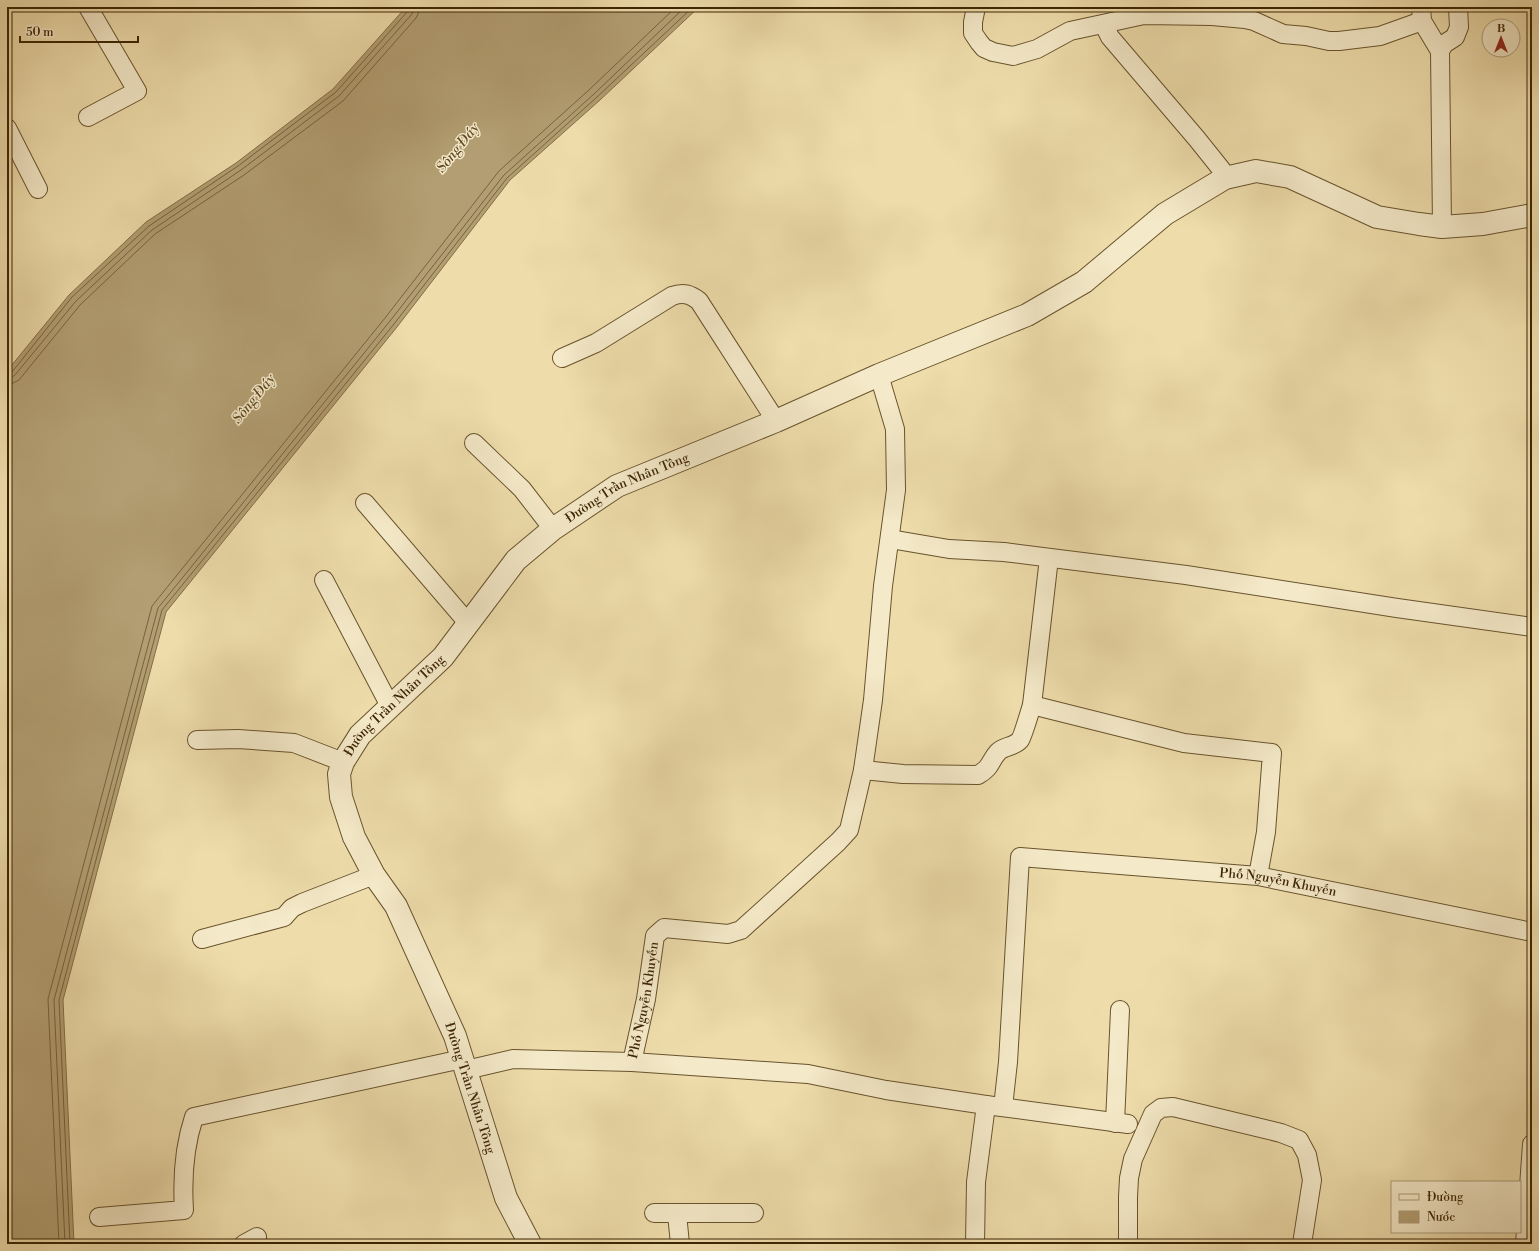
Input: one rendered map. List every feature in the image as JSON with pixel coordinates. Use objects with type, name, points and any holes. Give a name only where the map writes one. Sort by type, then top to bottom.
[{"type":"street","points":[[88,7],[137,91],[88,117]]},
{"type":"street","points":[[976,7],[973,22],[973,33],[984,48],[1003,55],[1013,56],[1026,53],[1070,31],[1104,25],[1122,13],[1144,15],[1212,16],[1245,19],[1254,21],[1283,34],[1306,36],[1329,41],[1380,36],[1421,14],[1440,52],[1442,217]]},
{"type":"street","points":[[1440,52],[1444,44],[1455,37],[1459,27],[1458,7]]},
{"type":"street","points":[[1104,25],[1110,37],[1197,139],[1221,169],[1225,178]]},
{"type":"street","points":[[7,128],[38,189]]},
{"type":"street","name":"Đường Trần Nhân Tông","points":[[530,1244],[506,1198],[455,1036],[396,906],[374,875],[354,837],[341,797],[339,774],[343,762],[360,735],[443,657],[516,560],[553,529],[617,486],[776,421],[879,375],[1027,315],[1084,282],[1165,214],[1225,178],[1256,171],[1290,177],[1377,217],[1442,217],[1483,224],[1532,215]]},
{"type":"street","points":[[562,358],[596,343],[672,296],[686,294],[693,296],[699,301],[776,421]]},
{"type":"street","points":[[879,375],[895,430],[896,490],[884,586],[873,700],[863,770],[903,774],[978,775],[986,770],[1003,748],[1013,745],[1021,740],[1032,705],[1049,558]]},
{"type":"street","points":[[474,443],[522,489],[553,529]]},
{"type":"street","points":[[365,503],[468,623]]},
{"type":"street","points":[[890,539],[949,549],[1004,552],[1186,575],[1397,608],[1532,627]]},
{"type":"street","points":[[324,580],[390,706]]},
{"type":"street","points":[[1032,705],[1184,743],[1272,753],[1266,832],[1258,876]]},
{"type":"street","points":[[198,740],[238,739],[294,743],[343,762]]},
{"type":"street","name":"Phố Nguyễn Khuyến","points":[[99,1217],[184,1210],[182,1188],[184,1156],[188,1135],[194,1117],[464,1065],[513,1059],[632,1062],[646,999],[656,936],[664,928],[728,934],[741,930],[838,842],[849,830],[863,770]]},
{"type":"street","name":"Phố Nguyễn Khuyến","points":[[994,1106],[1008,1062],[1020,857],[1258,876],[1532,932]]},
{"type":"street","points":[[202,939],[284,917],[292,908],[302,903],[374,875]]},
{"type":"street","points":[[632,1062],[808,1074],[886,1090],[1122,1123],[1120,1010]]},
{"type":"street","points":[[975,1244],[976,1182],[994,1106]]},
{"type":"street","points":[[1128,1244],[1129,1178],[1133,1159],[1154,1114],[1161,1108],[1173,1107],[1281,1133],[1299,1140],[1307,1155],[1312,1180],[1302,1244]]},
{"type":"street","points":[[1525,1244],[1532,1144]]},
{"type":"street","points":[[654,1213],[677,1214],[754,1212]]},
{"type":"street","points":[[677,1214],[680,1244]]},
{"type":"water","name":"Sông Đáy","points":[[406,7],[699,7],[600,100],[510,180],[397,327],[166,612],[63,1000],[74,1244],[7,1244],[7,371],[69,295],[146,222],[236,163],[333,89]]}]
